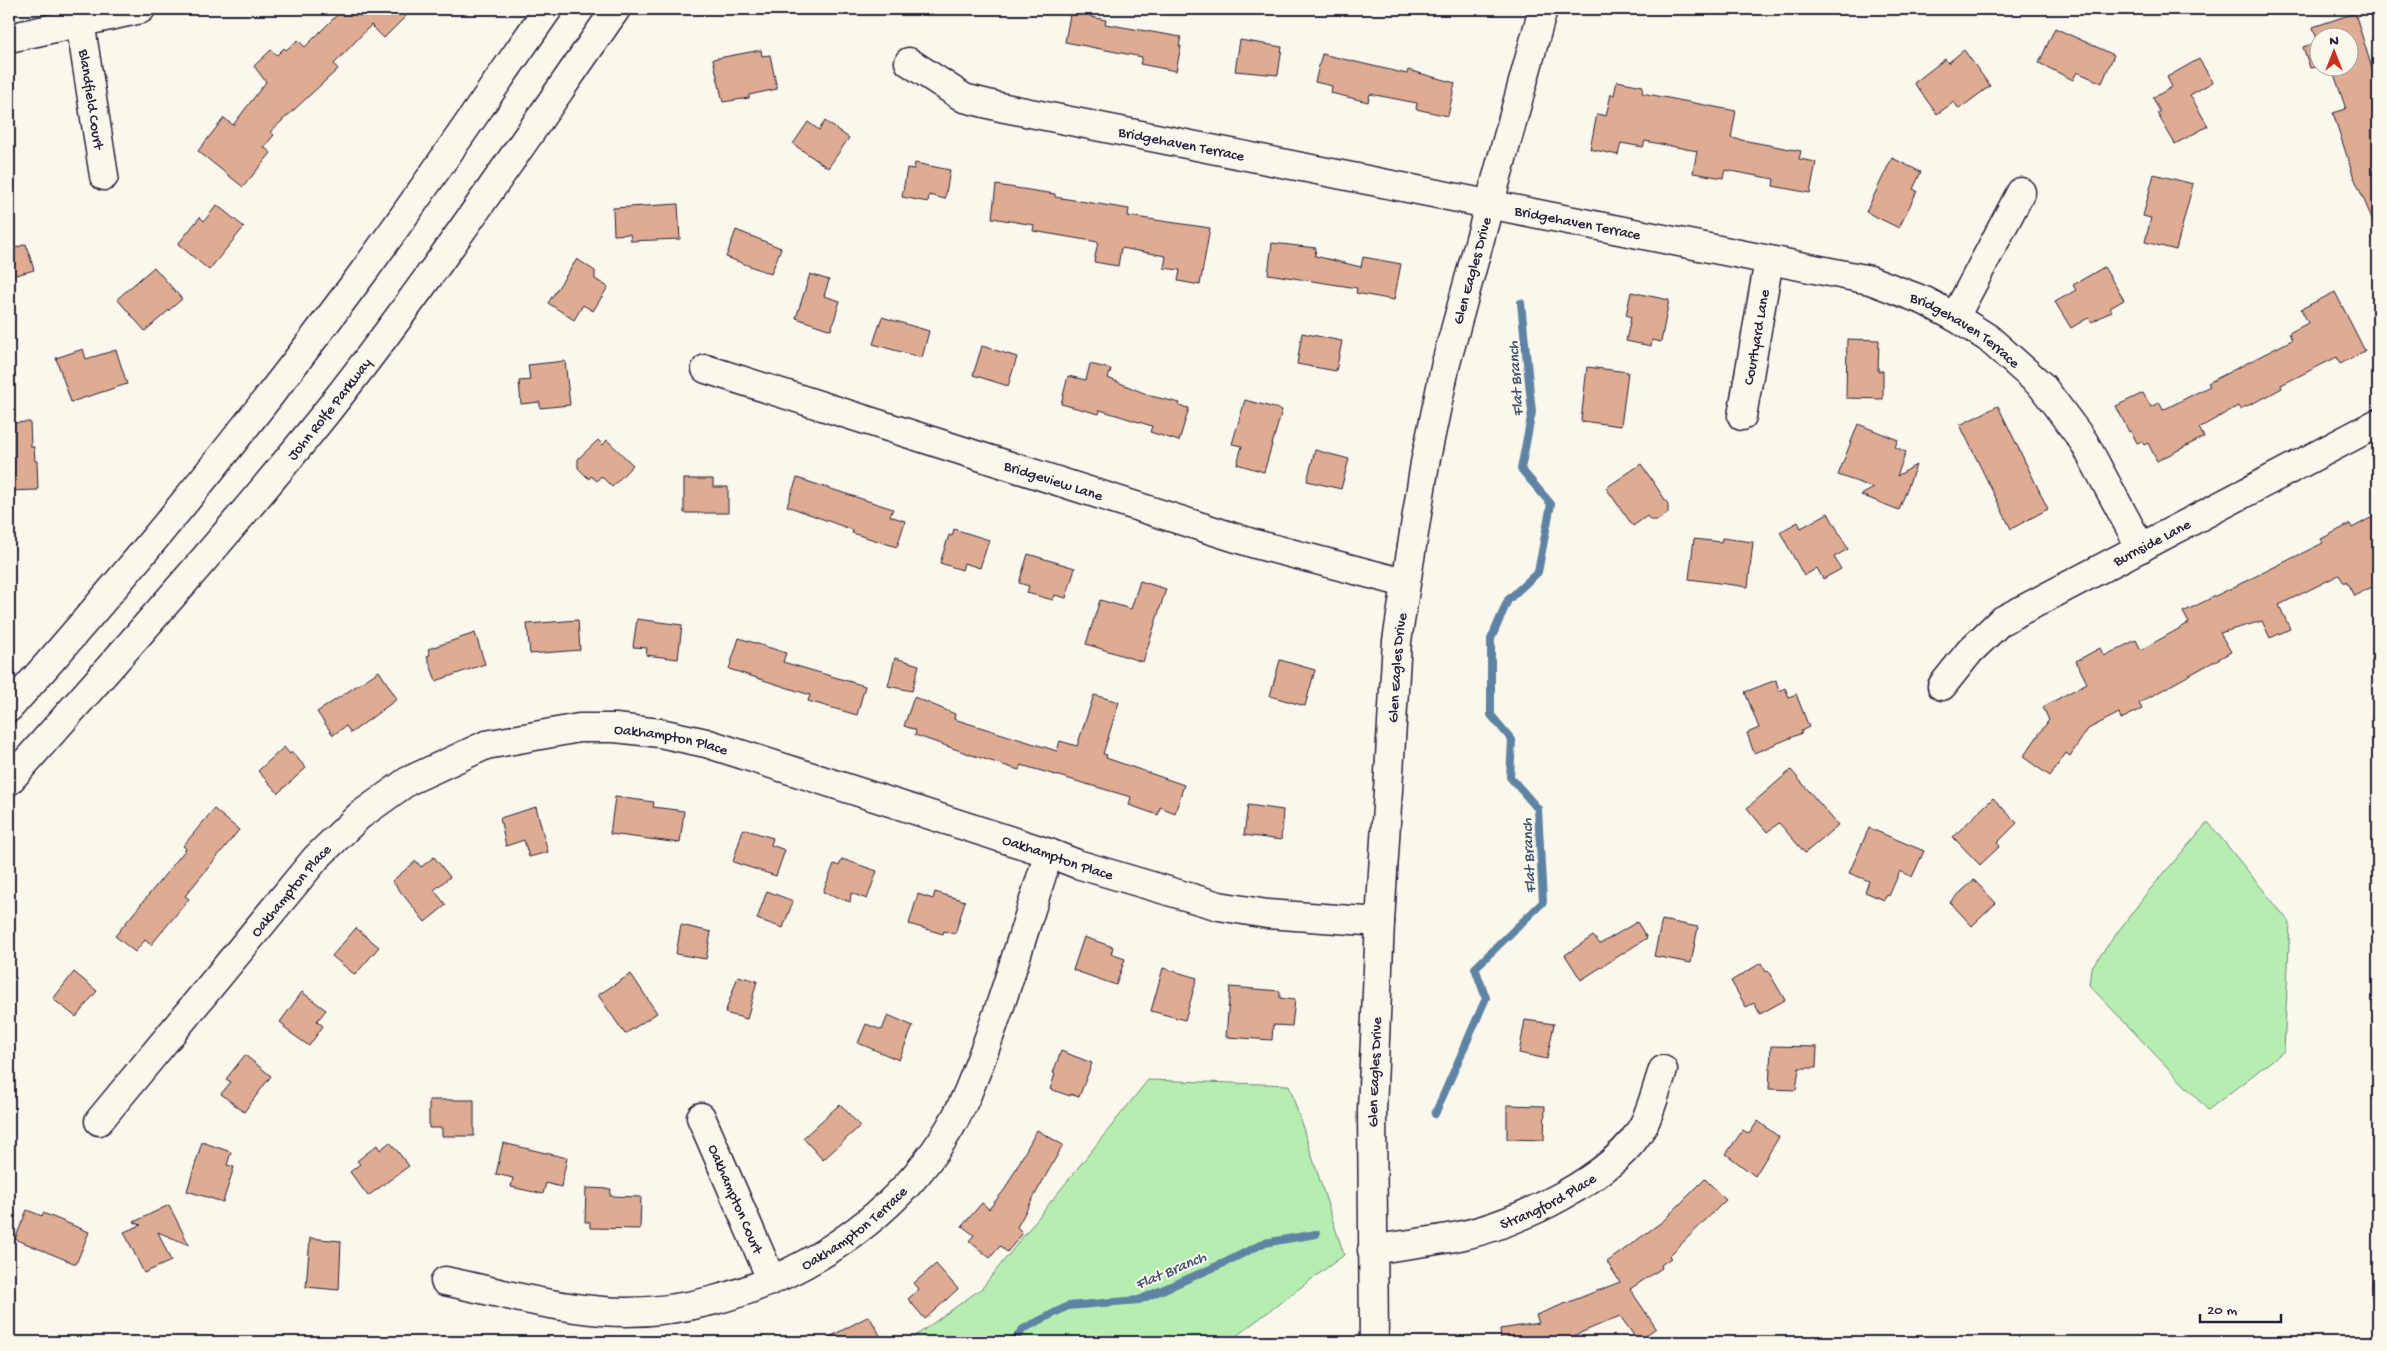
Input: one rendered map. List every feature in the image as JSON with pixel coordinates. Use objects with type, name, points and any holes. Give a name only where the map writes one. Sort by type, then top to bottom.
[{"type":"street","points":[[9,38],[140,9]]},
{"type":"street","points":[[9,708],[66,643],[270,396],[364,272],[548,9]]},
{"type":"street","name":"John Rolfe Parkway","points":[[9,781],[199,566],[326,413],[462,229],[616,9]]},
{"type":"street","name":"Glen Eagles Drive","points":[[1374,1342],[1372,1110],[1393,687],[1405,583],[1425,464],[1446,363],[1543,9]]},
{"type":"street","name":"Blandfield Court","points":[[80,21],[104,176]]},
{"type":"street","name":"Bridgehaven Terrace","points":[[909,62],[964,98],[1000,107],[1870,280],[1926,301],[1988,338],[2042,386],[2084,442],[2141,548]]},
{"type":"street","points":[[1955,317],[2021,192]]},
{"type":"street","name":"Courtyard Lane","points":[[1742,416],[1769,260]]},
{"type":"street","name":"Bridgeview Lane","points":[[706,369],[1255,544],[1405,583]]},
{"type":"street","name":"Burnside Lane","points":[[1942,686],[1970,651],[2001,622],[2378,424]]},
{"type":"street","name":"Oakhampton Place","points":[[99,1121],[316,858],[358,816],[408,781],[486,745],[579,728],[614,728],[660,733],[715,746],[1049,853],[1077,864],[1219,906],[1268,914],[1380,922]]},
{"type":"street","name":"Oakhampton Terrace","points":[[445,1281],[602,1311],[641,1311],[677,1308],[716,1299],[771,1280],[840,1243],[869,1222],[917,1173],[946,1133],[968,1093],[1049,853]]},
{"type":"street","name":"Strangford Place","points":[[1372,1250],[1459,1236],[1495,1226],[1537,1209],[1584,1182],[1609,1165],[1629,1146],[1644,1124],[1663,1070]]},
{"type":"street","name":"Oakhampton Court","points":[[701,1117],[771,1280]]},
{"type":"green space","points":[[2208,822],[2290,923],[2284,1051],[2208,1110],[2089,985],[2091,968],[2146,894]]},
{"type":"green space","points":[[1148,1080],[1289,1085],[1344,1255],[1228,1342],[907,1342],[982,1288]]},
{"type":"building","points":[[343,9],[413,9],[384,38],[371,25],[334,64],[338,69],[270,132],[274,135],[264,147],[271,153],[243,187],[198,151],[224,118],[233,125],[266,82],[254,66],[271,50],[277,55],[284,48],[286,50],[298,40],[305,47]]},
{"type":"building","points":[[1071,9],[1092,9],[1091,17],[1106,20],[1105,24],[1181,37],[1176,71],[1140,64],[1142,57],[1065,42]]},
{"type":"building","points":[[2355,13],[2360,28],[2313,28]]},
{"type":"building","points":[[2055,28],[2114,55],[2102,83],[2077,72],[2073,80],[2039,63]]},
{"type":"building","points":[[2360,29],[2378,88],[2378,232],[2353,175],[2333,113],[2346,109],[2335,78],[2360,78]]},
{"type":"building","points":[[1240,40],[1282,47],[1278,75],[1235,71]]},
{"type":"building","points":[[2310,45],[2310,68],[2303,47]]},
{"type":"building","points":[[761,50],[762,56],[770,55],[777,89],[749,95],[749,98],[723,102],[713,59]]},
{"type":"building","points":[[1964,50],[1990,86],[1959,109],[1954,102],[1937,114],[1914,83],[1945,59],[1948,63]]},
{"type":"building","points":[[1322,54],[1407,74],[1408,70],[1455,83],[1448,116],[1416,109],[1417,103],[1370,94],[1368,102],[1331,93],[1332,86],[1315,82]]},
{"type":"building","points":[[2199,59],[2213,82],[2190,95],[2208,126],[2175,144],[2157,113],[2160,112],[2153,98],[2172,87],[2167,77]]},
{"type":"building","points":[[1617,81],[1643,86],[1642,93],[1736,111],[1731,138],[1801,151],[1799,159],[1816,162],[1810,193],[1773,186],[1774,179],[1725,170],[1723,178],[1693,173],[1697,151],[1645,141],[1643,147],[1621,143],[1618,155],[1590,149],[1597,114],[1606,116],[1611,94],[1614,95]]},
{"type":"building","points":[[825,121],[849,138],[828,168],[793,144],[808,122],[819,130]]},
{"type":"building","points":[[1892,158],[1921,172],[1913,189],[1917,191],[1899,228],[1866,212]]},
{"type":"building","points":[[915,163],[950,170],[945,199],[929,195],[928,202],[902,197],[907,168],[914,169]]},
{"type":"building","points":[[2154,174],[2193,184],[2176,250],[2145,242],[2151,218],[2143,216]]},
{"type":"building","points":[[996,185],[1055,194],[1055,197],[1129,209],[1128,216],[1210,228],[1200,285],[1178,281],[1180,270],[1164,268],[1166,256],[1121,248],[1118,266],[1094,262],[1098,242],[1033,231],[1034,225],[992,218]]},
{"type":"building","points":[[678,204],[680,239],[631,241],[630,234],[614,235],[613,208]]},
{"type":"building","points":[[217,205],[244,227],[209,270],[178,244],[200,217],[204,221]]},
{"type":"building","points":[[736,230],[781,248],[771,274],[726,257]]},
{"type":"building","points":[[1272,243],[1316,248],[1315,256],[1361,267],[1363,257],[1401,264],[1394,300],[1356,293],[1357,288],[1268,274]]},
{"type":"building","points":[[26,244],[34,270],[9,277],[9,250]]},
{"type":"building","points":[[577,259],[595,271],[595,279],[608,287],[593,311],[583,305],[574,320],[548,303]]},
{"type":"building","points":[[154,267],[182,299],[145,331],[117,299]]},
{"type":"building","points":[[2104,267],[2124,300],[2110,308],[2112,311],[2092,322],[2088,318],[2071,328],[2055,302],[2076,290],[2073,285]]},
{"type":"building","points":[[810,274],[829,280],[824,296],[840,301],[831,330],[796,318]]},
{"type":"building","points":[[1631,292],[1669,300],[1661,342],[1652,340],[1651,346],[1626,341],[1631,317],[1626,315]]},
{"type":"building","points":[[2335,292],[2365,351],[2340,364],[2337,357],[2281,385],[2282,388],[2264,398],[2240,409],[2238,406],[2199,428],[2204,437],[2157,461],[2148,443],[2144,445],[2142,441],[2137,443],[2131,431],[2129,432],[2116,406],[2143,393],[2151,407],[2159,402],[2163,410],[2210,386],[2208,383],[2292,340],[2289,333],[2308,323],[2301,309]]},
{"type":"building","points":[[882,317],[929,331],[922,358],[873,344]]},
{"type":"building","points":[[1302,333],[1342,341],[1336,371],[1297,364]]},
{"type":"building","points":[[1847,339],[1879,340],[1878,371],[1883,371],[1883,399],[1846,398]]},
{"type":"building","points":[[982,346],[1017,357],[1008,386],[973,375]]},
{"type":"building","points":[[83,349],[86,359],[116,350],[127,384],[71,402],[56,358]]},
{"type":"building","points":[[565,361],[570,405],[540,408],[540,402],[521,404],[519,381],[530,380],[528,365]]},
{"type":"building","points":[[1090,364],[1111,369],[1108,378],[1151,396],[1180,403],[1179,406],[1189,408],[1179,441],[1150,432],[1152,426],[1100,410],[1099,414],[1061,404],[1068,376],[1086,380]]},
{"type":"building","points":[[1587,367],[1628,372],[1621,426],[1581,421]]},
{"type":"building","points":[[1245,400],[1282,410],[1264,472],[1237,464],[1242,446],[1232,444]]},
{"type":"building","points":[[1998,406],[2048,509],[2011,529],[1960,425]]},
{"type":"building","points":[[30,422],[31,447],[34,447],[35,461],[37,461],[38,490],[9,491],[9,423]]},
{"type":"building","points":[[1858,424],[1898,440],[1895,447],[1906,452],[1897,476],[1916,465],[1899,510],[1861,495],[1874,488],[1838,475]]},
{"type":"building","points":[[598,440],[603,445],[607,440],[633,465],[612,487],[601,476],[597,481],[591,476],[589,479],[578,468],[578,459]]},
{"type":"building","points":[[1315,450],[1349,459],[1341,489],[1307,481]]},
{"type":"building","points":[[1641,464],[1668,504],[1668,513],[1658,520],[1650,520],[1647,516],[1633,526],[1606,488]]},
{"type":"building","points":[[797,478],[893,509],[890,516],[905,521],[897,547],[852,533],[853,530],[787,506]]},
{"type":"building","points":[[684,479],[713,479],[713,487],[728,487],[728,513],[684,513]]},
{"type":"building","points":[[1828,513],[1848,549],[1834,557],[1841,569],[1823,579],[1817,568],[1804,576],[1780,532],[1798,522],[1801,528]]},
{"type":"building","points":[[2378,514],[2378,584],[2354,596],[2346,581],[2344,583],[2339,575],[2279,605],[2290,629],[2270,638],[2262,621],[2220,633],[2231,652],[2139,703],[2142,709],[2121,719],[2119,713],[2088,729],[2070,756],[2066,753],[2050,776],[2023,757],[2049,720],[2043,707],[2087,683],[2076,661],[2100,648],[2104,656],[2136,640],[2141,650],[2189,623],[2183,612],[2323,543],[2321,539],[2350,524],[2352,528]]},
{"type":"building","points":[[954,529],[989,540],[980,568],[964,563],[962,570],[940,563],[949,535],[952,536]]},
{"type":"building","points":[[1722,538],[1753,542],[1748,587],[1689,579],[1694,539],[1721,542]]},
{"type":"building","points":[[1028,554],[1075,568],[1066,598],[1055,595],[1053,600],[1027,593],[1029,586],[1019,583]]},
{"type":"building","points":[[1140,581],[1166,589],[1143,662],[1086,644],[1100,600],[1131,609]]},
{"type":"building","points":[[637,619],[682,625],[678,659],[646,655],[647,648],[633,647]]},
{"type":"building","points":[[578,620],[580,650],[530,654],[527,624]]},
{"type":"building","points":[[475,633],[485,664],[436,681],[427,656],[430,655],[428,649]]},
{"type":"building","points":[[739,638],[786,653],[783,662],[865,686],[857,715],[808,701],[810,695],[729,669]]},
{"type":"building","points":[[895,658],[919,665],[912,691],[888,686]]},
{"type":"building","points":[[1280,660],[1315,670],[1305,706],[1270,696]]},
{"type":"building","points":[[379,671],[397,699],[351,733],[346,726],[333,735],[317,712]]},
{"type":"building","points":[[1776,680],[1779,691],[1785,688],[1789,697],[1796,694],[1809,727],[1801,731],[1802,733],[1754,753],[1747,733],[1759,728],[1745,692]]},
{"type":"building","points":[[1094,695],[1119,702],[1103,754],[1107,755],[1106,758],[1184,785],[1175,813],[1160,807],[1158,815],[1129,805],[1131,797],[1021,765],[1019,770],[915,735],[916,730],[904,726],[914,697],[955,714],[954,719],[1057,751],[1060,741],[1077,746]]},
{"type":"building","points":[[284,747],[290,754],[292,752],[306,768],[278,793],[258,771]]},
{"type":"building","points":[[1791,770],[1838,825],[1805,853],[1779,823],[1767,832],[1747,808]]},
{"type":"building","points":[[615,797],[654,802],[653,807],[684,811],[680,843],[610,834]]},
{"type":"building","points":[[1993,798],[2017,823],[1997,843],[2000,846],[1980,865],[1953,837]]},
{"type":"building","points":[[1248,805],[1283,810],[1281,840],[1244,835]]},
{"type":"building","points":[[536,807],[548,852],[529,857],[524,840],[506,846],[500,818]]},
{"type":"building","points":[[214,809],[239,830],[185,896],[189,899],[151,945],[145,940],[135,952],[115,936],[186,849],[183,846]]},
{"type":"building","points":[[1869,828],[1924,851],[1912,877],[1900,871],[1889,896],[1887,895],[1884,900],[1865,892],[1869,881],[1849,873]]},
{"type":"building","points":[[743,829],[773,838],[771,845],[785,850],[776,876],[733,862]]},
{"type":"building","points":[[434,857],[450,877],[434,890],[446,905],[425,922],[392,881],[416,861],[421,867]]},
{"type":"building","points":[[842,859],[877,871],[867,899],[851,893],[850,902],[823,892],[834,864],[839,866]]},
{"type":"building","points":[[1974,880],[1996,903],[1972,926],[1950,902]]},
{"type":"building","points":[[767,891],[793,901],[783,928],[757,919]]},
{"type":"building","points":[[935,892],[965,901],[955,934],[944,931],[943,934],[909,924],[918,894],[933,899]]},
{"type":"building","points":[[1662,920],[1698,927],[1691,963],[1654,956]]},
{"type":"building","points":[[1637,922],[1647,938],[1581,980],[1565,955],[1593,936],[1600,944]]},
{"type":"building","points":[[681,925],[711,932],[706,959],[676,954]]},
{"type":"building","points":[[356,928],[379,947],[355,975],[332,956]]},
{"type":"building","points":[[1084,937],[1113,947],[1111,954],[1125,959],[1116,985],[1073,970]]},
{"type":"building","points":[[1761,963],[1766,972],[1768,971],[1785,1000],[1760,1014],[1754,1003],[1746,1007],[1731,981]]},
{"type":"building","points":[[1163,968],[1197,978],[1185,1020],[1151,1011]]},
{"type":"building","points":[[74,972],[97,991],[76,1017],[53,999]]},
{"type":"building","points":[[631,974],[657,1013],[625,1034],[598,995]]},
{"type":"building","points":[[738,976],[757,981],[747,1019],[725,1013]]},
{"type":"building","points":[[1230,987],[1280,991],[1280,998],[1295,1000],[1292,1026],[1273,1025],[1272,1040],[1226,1037]]},
{"type":"building","points":[[302,992],[326,1010],[317,1021],[323,1026],[309,1046],[284,1028],[285,1026],[280,1022]]},
{"type":"building","points":[[888,1015],[913,1026],[899,1060],[858,1043],[866,1024],[882,1030]]},
{"type":"building","points":[[1525,1020],[1554,1024],[1547,1059],[1519,1053]]},
{"type":"building","points":[[1771,1046],[1817,1047],[1816,1068],[1799,1068],[1796,1090],[1769,1089]]},
{"type":"building","points":[[1061,1051],[1092,1063],[1079,1097],[1050,1089],[1055,1074],[1053,1073]]},
{"type":"building","points":[[245,1055],[271,1076],[244,1112],[221,1094],[231,1082],[226,1079]]},
{"type":"building","points":[[429,1100],[474,1100],[474,1136],[442,1136],[442,1128],[429,1128]]},
{"type":"building","points":[[840,1104],[860,1126],[823,1160],[803,1138]]},
{"type":"building","points":[[1507,1105],[1545,1106],[1544,1140],[1507,1139]]},
{"type":"building","points":[[1758,1121],[1779,1137],[1755,1176],[1726,1154],[1743,1130],[1749,1134]]},
{"type":"building","points":[[1037,1130],[1063,1145],[1017,1227],[1023,1233],[1007,1252],[1000,1246],[990,1258],[969,1241],[974,1235],[962,1226],[982,1203],[989,1209],[1005,1189]]},
{"type":"building","points":[[202,1142],[231,1152],[227,1165],[234,1167],[223,1202],[187,1191]]},
{"type":"building","points":[[390,1142],[409,1166],[368,1196],[350,1172],[360,1164],[357,1161],[377,1145],[380,1150]]},
{"type":"building","points":[[503,1143],[567,1158],[561,1187],[546,1183],[543,1194],[511,1187],[513,1178],[496,1174]]},
{"type":"building","points":[[1705,1179],[1726,1200],[1669,1256],[1671,1258],[1661,1265],[1662,1268],[1630,1289],[1656,1328],[1638,1341],[1620,1316],[1559,1342],[1501,1342],[1500,1329],[1539,1323],[1536,1315],[1620,1282],[1607,1262],[1663,1221]]},
{"type":"building","points":[[586,1188],[611,1189],[610,1196],[641,1197],[640,1229],[590,1228],[590,1222],[585,1222]]},
{"type":"building","points":[[169,1205],[189,1245],[158,1232],[171,1261],[144,1273],[124,1232],[141,1225],[134,1222]]},
{"type":"building","points":[[27,1210],[42,1216],[43,1213],[89,1232],[76,1264],[15,1239]]},
{"type":"building","points":[[310,1238],[341,1241],[339,1290],[306,1287]]},
{"type":"building","points":[[936,1264],[958,1289],[925,1319],[908,1299],[919,1289],[914,1283]]},
{"type":"building","points":[[869,1316],[884,1342],[820,1342]]},
{"type":"waterway","name":"Flat Branch","points":[[1435,1114],[1486,998],[1475,968],[1543,902],[1538,809],[1510,777],[1512,740],[1491,715],[1491,639],[1508,600],[1538,572],[1551,504],[1521,469],[1532,412],[1521,303]]},
{"type":"waterway","name":"Flat Branch","points":[[1013,1342],[1023,1329],[1068,1306],[1139,1300],[1224,1263],[1264,1243],[1316,1234]]}]
